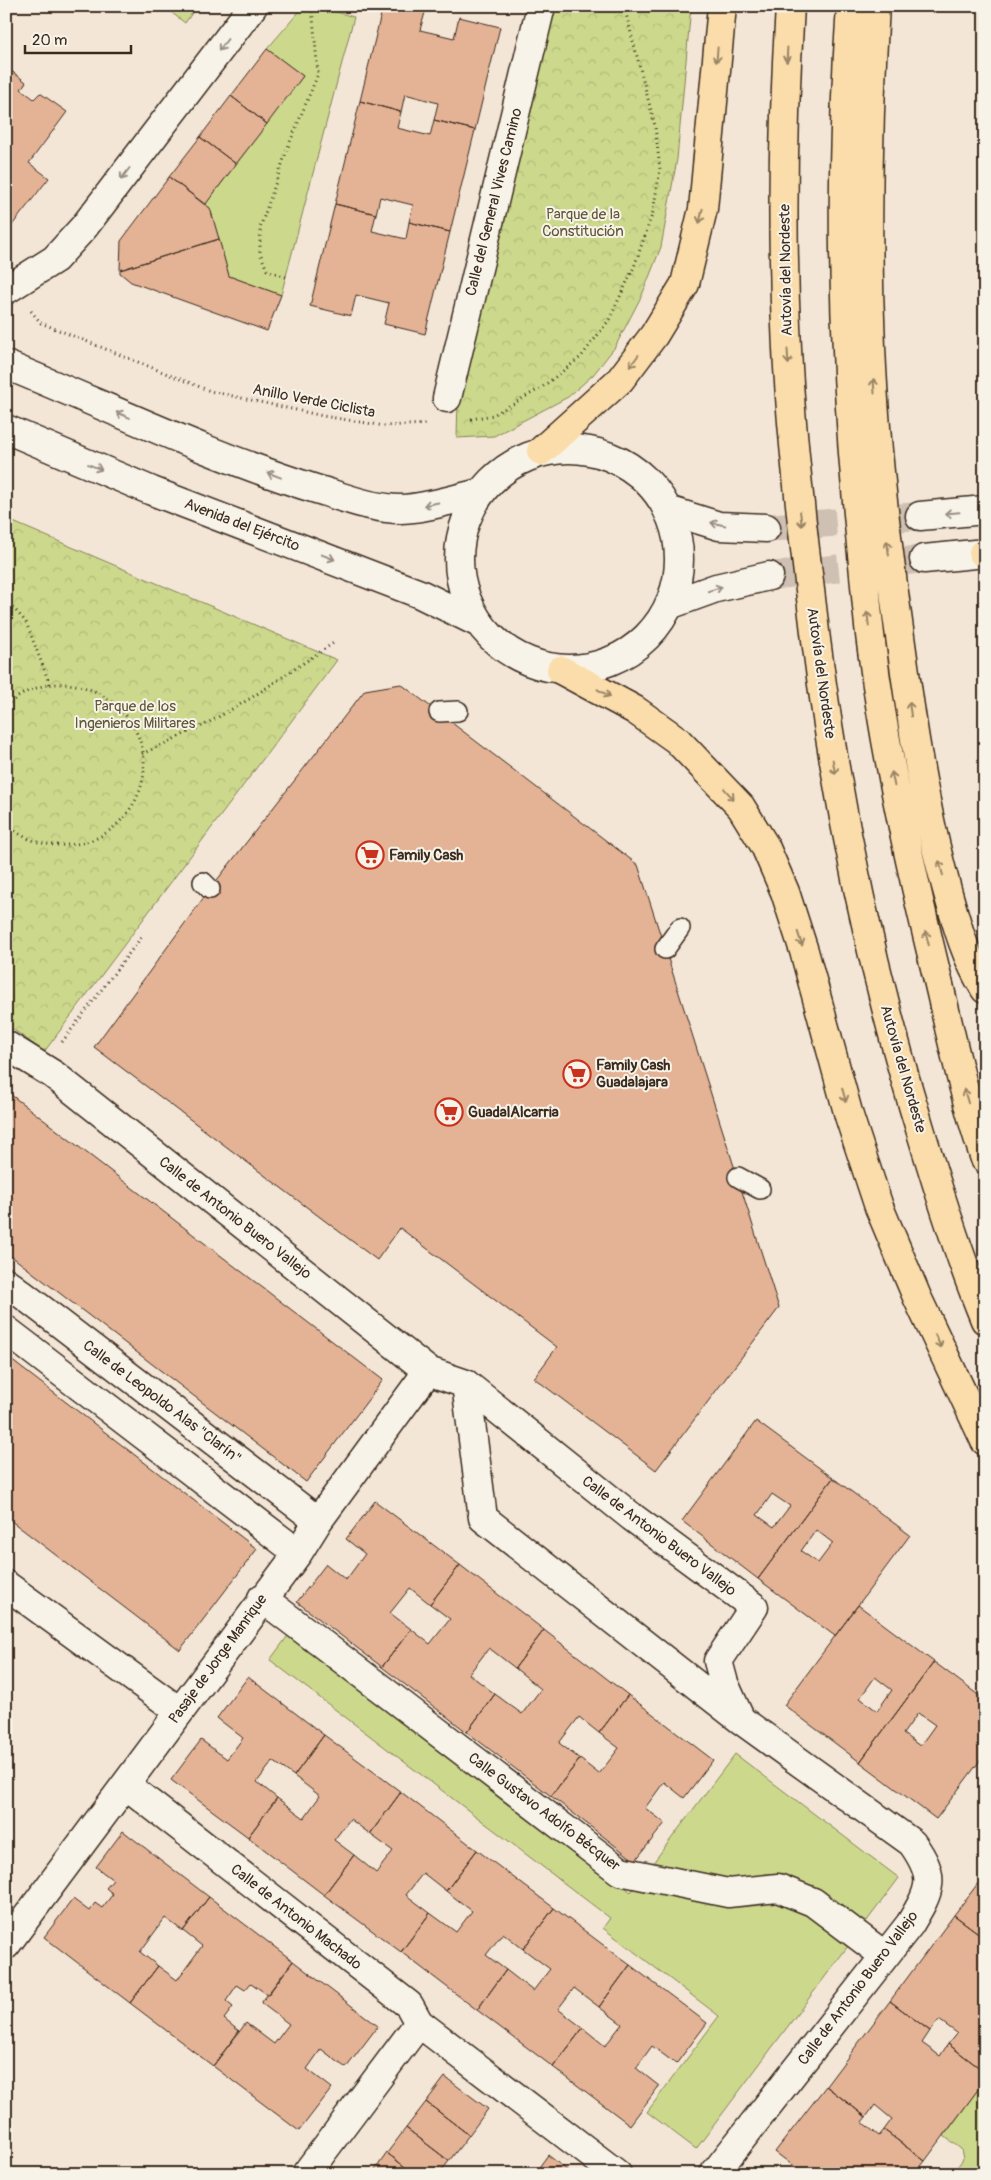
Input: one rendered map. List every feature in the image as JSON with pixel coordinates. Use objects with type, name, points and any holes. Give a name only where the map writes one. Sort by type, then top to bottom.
[{"type":"highway","points":[[541,451],[620,380],[654,335],[685,284],[703,209],[722,6]]},
{"type":"highway","name":"Autovía del Nordeste","points":[[790,6],[785,88],[784,217],[787,347],[796,472],[818,661],[847,842],[871,951],[898,1059],[964,1266],[985,1320]]},
{"type":"highway","points":[[850,6],[845,86],[845,344],[853,467],[872,650],[892,774],[923,922],[963,1084],[985,1159]]},
{"type":"highway","points":[[875,6],[868,224],[871,347],[888,550],[916,749],[935,845],[962,942],[973,970],[985,989]]},
{"type":"highway","points":[[561,670],[635,710],[677,740],[741,807],[765,846],[785,892],[793,917],[850,1116],[879,1207],[917,1297],[985,1441]]},
{"type":"street","points":[[8,289],[55,259],[84,227],[253,6]]},
{"type":"street","name":"Calle del General Vives Camino","points":[[447,398],[542,6]]},
{"type":"street","points":[[6,365],[172,436],[281,478],[373,506],[401,509],[479,493]]},
{"type":"street","name":"Avenida del Ejército","points":[[7,430],[152,491],[394,584],[478,622]]},
{"type":"street","points":[[571,448],[601,452],[628,465],[651,485],[668,510],[678,541],[678,574],[669,605],[656,628],[636,647],[613,661],[588,669],[561,670],[539,666],[515,656],[497,644],[478,622],[460,581],[458,553],[464,522],[479,493],[497,473],[518,460],[541,451],[571,448]]},
{"type":"street","points":[[668,510],[719,526],[766,528]]},
{"type":"street","points":[[920,516],[985,510]]},
{"type":"street","points":[[924,559],[984,553]]},
{"type":"street","points":[[669,605],[716,588],[769,576]]},
{"type":"street","name":"Calle de Antonio Buero Vallejo","points":[[6,1045],[42,1068],[428,1371],[466,1384],[632,1517],[754,1607],[718,1661],[724,1683],[741,1720]]},
{"type":"street","name":"Calle de Leopoldo Alas \"Clarín\"","points":[[6,1282],[318,1521]]},
{"type":"street","points":[[6,1330],[298,1552]]},
{"type":"street","name":"Pasaje de Jorge Manrique","points":[[6,1945],[298,1552],[318,1521],[428,1371]]},
{"type":"street","name":"Calle de Antonio Buero Vallejo","points":[[466,1384],[483,1518],[741,1720],[912,1843],[923,1858],[930,1877],[925,1900],[910,1924],[715,2173]]},
{"type":"street","points":[[6,1585],[179,1711]]},
{"type":"street","name":"Calle Gustavo Adolfo Bécquer","points":[[262,1598],[620,1871],[728,1893],[778,1888],[813,1902],[885,1956]]},
{"type":"street","name":"Calle de Antonio Machado","points":[[126,1785],[409,2005],[419,2023],[617,2174]]},
{"type":"street","points":[[306,2174],[419,2023]]},
{"type":"lane","points":[[439,712],[458,711]]},
{"type":"lane","points":[[665,949],[680,928]]},
{"type":"lane","points":[[738,1177],[760,1189]]},
{"type":"path","points":[[286,277],[267,270],[260,253],[260,228],[288,146],[318,74],[312,6]]},
{"type":"path","points":[[468,420],[493,415],[541,388],[581,357],[609,320],[634,267],[653,212],[660,169],[655,126],[624,6]]},
{"type":"path","name":"Anillo Verde Ciclista","points":[[8,289],[41,323],[210,391],[323,416],[385,426],[432,424]]},
{"type":"path","points":[[6,600],[26,622],[50,685]]},
{"type":"path","points":[[142,754],[206,724],[252,698],[335,642]]},
{"type":"path","points":[[6,706],[23,693],[41,686],[60,683],[80,685],[99,692],[115,703],[128,717],[138,734],[143,773],[138,792],[130,810],[117,825],[101,836],[83,844],[64,846],[44,844],[26,838],[6,823]]},
{"type":"path","points":[[42,1068],[143,935]]},
{"type":"green space","points":[[163,6],[197,6],[185,23]]},
{"type":"green space","points":[[304,6],[315,6],[354,17],[281,295],[229,276],[210,208],[205,205],[303,76],[267,49]]},
{"type":"green space","name":"Parque de la Constitución","points":[[553,6],[691,6],[677,159],[661,247],[642,295],[615,347],[593,375],[568,397],[494,436],[457,438],[458,398]]},
{"type":"green space","name":"Parque de los Ingenieros Militares","points":[[6,519],[337,660],[44,1052],[6,1024]]},
{"type":"green space","points":[[290,1633],[631,1892],[735,1754],[899,1878],[696,2149],[647,2112],[719,2016],[603,1928],[610,1918],[270,1660]]},
{"type":"green space","points":[[985,2080],[985,2174],[952,2174],[963,2159],[961,2149],[944,2136]]},
{"type":"building","points":[[383,6],[415,6],[426,9],[420,30],[454,38],[459,17],[500,27],[475,130],[434,120],[438,103],[405,94],[401,112],[360,101]]},
{"type":"building","points":[[267,49],[303,76],[267,124],[231,96]]},
{"type":"building","points":[[6,67],[26,82],[21,89],[34,99],[40,93],[67,112],[29,163],[49,178],[6,233]]},
{"type":"building","points":[[231,96],[267,124],[236,164],[200,137]]},
{"type":"building","points":[[360,101],[401,112],[397,128],[430,136],[434,120],[475,130],[450,232],[409,222],[413,205],[380,197],[376,214],[335,204]]},
{"type":"building","points":[[200,137],[236,164],[205,205],[169,177]]},
{"type":"building","points":[[169,177],[210,208],[219,239],[120,270],[121,241]]},
{"type":"building","points":[[335,204],[376,214],[372,231],[406,239],[409,222],[450,232],[425,334],[384,324],[389,303],[356,295],[351,316],[310,306]]},
{"type":"building","points":[[219,239],[229,276],[281,295],[267,331],[131,282],[120,273],[120,270]]},
{"type":"building","name":"GuadalAlcarria","points":[[401,684],[638,865],[779,1308],[656,1470],[534,1378],[557,1347],[400,1228],[377,1260],[94,1047],[210,889],[365,690]]},
{"type":"building","points":[[6,1091],[383,1380],[306,1482],[6,1252]]},
{"type":"building","points":[[6,1356],[257,1549],[180,1650],[6,1517]]},
{"type":"building","points":[[756,1421],[833,1478],[758,1579],[682,1521]],"holes":[[[772,1494],[790,1506],[774,1527],[757,1515]]]},
{"type":"building","points":[[833,1478],[910,1535],[835,1636],[758,1579]],"holes":[[[816,1530],[833,1543],[818,1563],[801,1551]]]},
{"type":"building","points":[[375,1501],[460,1565],[430,1604],[410,1588],[390,1613],[411,1629],[382,1667],[297,1602],[326,1564],[346,1580],[365,1554],[346,1539]]},
{"type":"building","points":[[460,1565],[544,1630],[515,1668],[489,1648],[469,1674],[495,1694],[467,1732],[382,1667],[411,1629],[430,1644],[450,1619],[430,1604]]},
{"type":"building","points":[[858,1605],[934,1662],[860,1762],[784,1705]],"holes":[[[875,1677],[892,1690],[877,1711],[860,1698]]]},
{"type":"building","points":[[544,1630],[628,1695],[599,1733],[579,1717],[559,1743],[580,1759],[551,1796],[467,1732],[495,1694],[522,1714],[541,1689],[515,1668]]},
{"type":"building","points":[[934,1662],[985,1700],[985,1754],[936,1819],[860,1762]],"holes":[[[918,1713],[935,1725],[920,1746],[903,1734]]]},
{"type":"building","points":[[248,1677],[324,1735],[294,1776],[273,1761],[257,1782],[277,1798],[248,1837],[171,1780],[201,1740],[227,1759],[243,1738],[217,1718]]},
{"type":"building","points":[[628,1695],[713,1760],[684,1798],[664,1782],[645,1808],[665,1823],[635,1861],[551,1796],[580,1759],[599,1774],[619,1748],[599,1733]]},
{"type":"building","points":[[324,1735],[401,1792],[370,1834],[350,1819],[334,1840],[354,1855],[324,1895],[248,1837],[277,1798],[304,1818],[320,1796],[294,1776]]},
{"type":"building","points":[[401,1792],[477,1850],[446,1891],[423,1873],[406,1895],[430,1913],[401,1952],[324,1895],[354,1855],[376,1873],[393,1851],[370,1834]]},
{"type":"building","points":[[123,1831],[209,1897],[183,1931],[165,1918],[140,1952],[158,1966],[130,2003],[44,1937],[73,1899],[89,1911],[95,1903],[102,1908],[113,1894],[106,1888],[113,1880],[96,1867]]},
{"type":"building","points":[[477,1850],[554,1908],[523,1949],[503,1933],[486,1955],[506,1970],[477,2010],[401,1952],[430,1913],[456,1932],[472,1911],[446,1891]]},
{"type":"building","points":[[985,1874],[985,1938],[954,1915]]},
{"type":"building","points":[[209,1897],[293,1961],[268,1995],[251,1983],[245,1990],[237,1985],[226,2001],[233,2007],[224,2019],[239,2031],[213,2066],[130,2003],[158,1966],[177,1980],[202,1946],[183,1931]]},
{"type":"building","points":[[554,1908],[630,1965],[599,2007],[574,1988],[558,2009],[583,2028],[553,2067],[477,2010],[506,1970],[533,1991],[550,1969],[523,1949]]},
{"type":"building","points":[[954,1915],[985,1938],[985,2072],[948,2044],[957,2033],[939,2020],[930,2031],[890,2001]]},
{"type":"building","points":[[293,1961],[378,2026],[346,2068],[321,2049],[307,2069],[332,2088],[299,2131],[213,2066],[246,2023],[274,2044],[289,2024],[261,2003]]},
{"type":"building","points":[[630,1965],[707,2023],[676,2064],[652,2046],[636,2068],[659,2086],[630,2125],[553,2067],[583,2028],[605,2046],[622,2024],[599,2007]]},
{"type":"building","points":[[890,2001],[930,2031],[922,2043],[940,2056],[948,2044],[985,2072],[985,2080],[925,2161],[884,2130],[892,2119],[875,2105],[866,2117],[826,2086]]},
{"type":"building","points":[[445,2077],[488,2109],[469,2135],[426,2102]]},
{"type":"building","points":[[826,2086],[866,2117],[862,2122],[879,2136],[884,2130],[925,2161],[915,2174],[804,2174],[775,2152]]},
{"type":"building","points":[[426,2102],[469,2135],[449,2161],[406,2128]]},
{"type":"building","points":[[406,2128],[449,2161],[439,2174],[414,2174],[387,2153]]},
{"type":"building","points":[[387,2153],[414,2174],[372,2174]]},
{"type":"building","points":[[548,2155],[572,2174],[534,2174]]},
{"type":"tunnel","points":[[766,528],[920,516]]},
{"type":"tunnel","points":[[769,576],[924,559]]},
{"type":"place","name":"Family Cash","points":[[370,855]]},
{"type":"place","name":"Family Cash Guadalajara","points":[[577,1074]]},
{"type":"place","name":"GuadalAlcarria","points":[[449,1112]]}]
